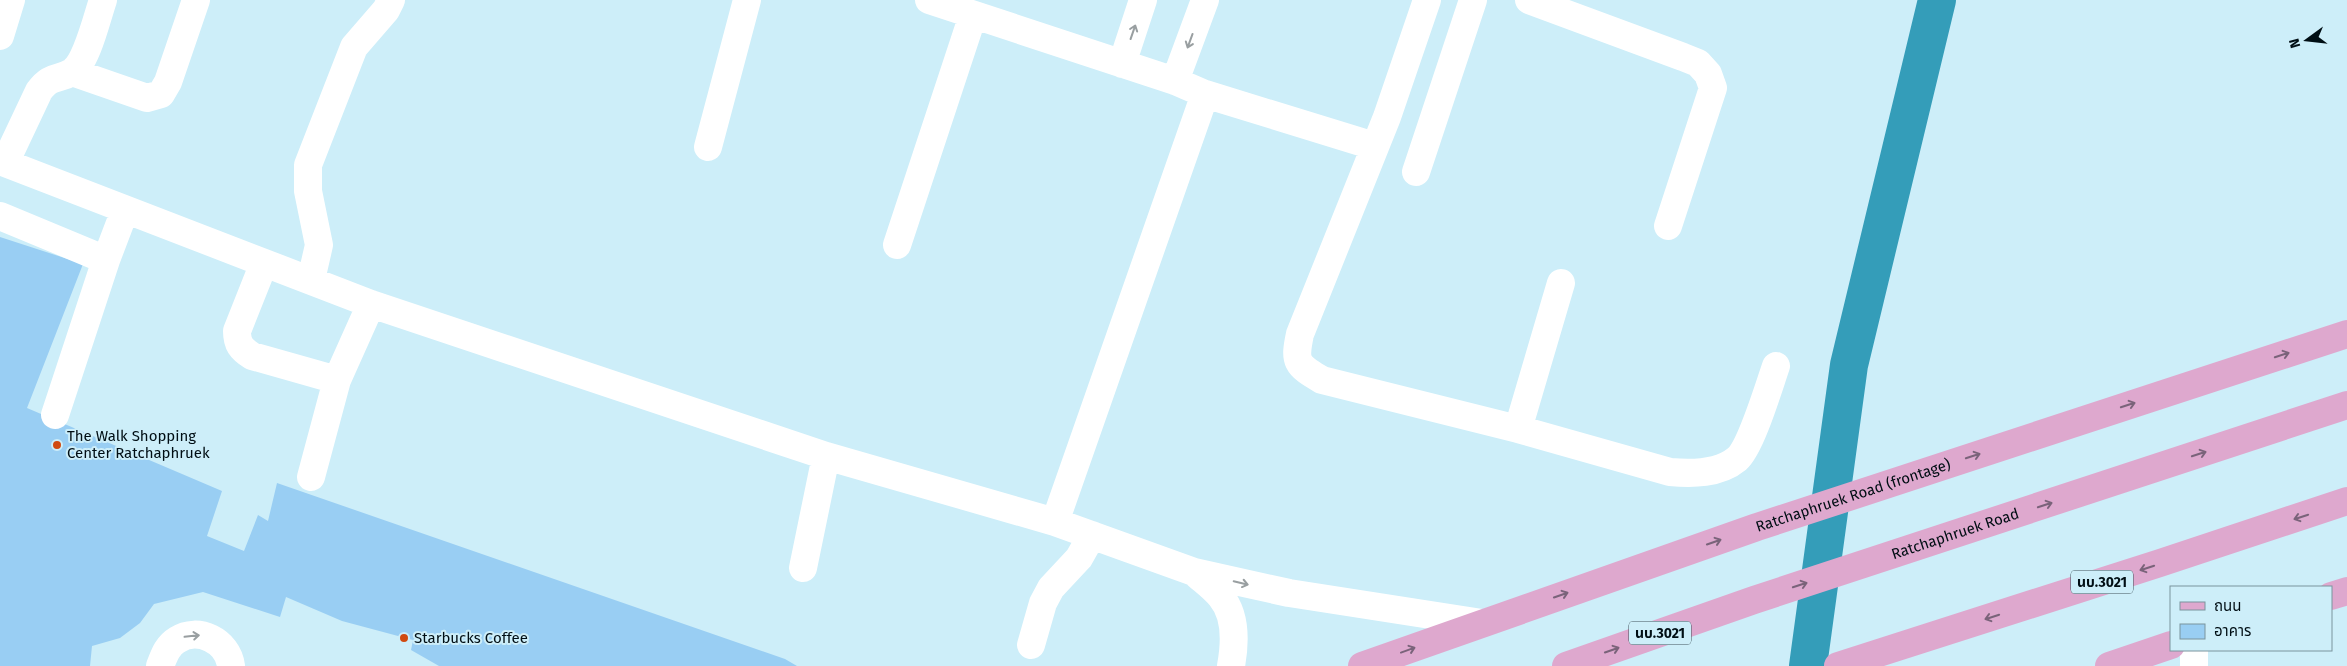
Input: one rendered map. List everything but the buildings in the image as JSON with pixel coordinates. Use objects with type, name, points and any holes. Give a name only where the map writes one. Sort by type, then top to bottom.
[{"type":"main road","name":"Ratchaphruek Road (frontage)","points":[[1362,666],[1756,527],[2347,334]]},
{"type":"main road","name":"Ratchaphruek Road","points":[[1566,666],[1754,600],[2347,405]]},
{"type":"main road","name":"นบ.3021","points":[[1846,663],[2160,564],[2347,501]]},
{"type":"main road","points":[[2332,596],[2347,591]]},
{"type":"main road","points":[[2109,666],[2170,645]]},
{"type":"street","points":[[0,36],[11,0]]},
{"type":"street","points":[[103,0],[81,62],[72,72],[46,81],[2,162],[371,304],[826,456],[1055,522],[1194,572],[1289,593],[1482,623]]},
{"type":"street","points":[[72,72],[147,98],[162,94],[196,0]]},
{"type":"street","points":[[312,280],[319,245],[308,191],[308,165],[354,48],[386,10],[391,0]]},
{"type":"street","points":[[708,147],[747,0]]},
{"type":"street","points":[[929,0],[1175,81],[1205,94],[1374,146]]},
{"type":"street","points":[[1122,64],[1143,0]]},
{"type":"street","points":[[1175,81],[1204,0]]},
{"type":"street","points":[[1427,0],[1387,116],[1300,334],[1296,354],[1303,369],[1322,380],[1518,429],[1670,472],[1693,474],[1722,468],[1738,458],[1748,441],[1776,366]]},
{"type":"street","points":[[1416,172],[1473,0]]},
{"type":"street","points":[[1529,0],[1698,63],[1708,74],[1713,88],[1708,110],[1668,226]]},
{"type":"street","points":[[897,245],[973,16]]},
{"type":"street","points":[[1055,522],[1205,94]]},
{"type":"street","points":[[55,415],[106,260],[125,210]]},
{"type":"street","points":[[0,216],[106,260]]},
{"type":"street","points":[[264,262],[237,331],[237,342],[242,349],[252,356],[337,380]]},
{"type":"street","points":[[1518,429],[1561,283]]},
{"type":"street","points":[[311,477],[337,380],[371,304]]},
{"type":"street","points":[[803,568],[826,456]]},
{"type":"street","points":[[1031,645],[1043,603],[1052,588],[1079,558],[1092,535]]},
{"type":"street","points":[[1194,572],[1223,598],[1232,620],[1235,643],[1231,666]]},
{"type":"street","points":[[160,666],[165,651],[176,640],[192,634],[208,636],[222,645],[230,659],[231,666]]},
{"type":"street","points":[[2194,651],[2194,666]]},
{"type":"waterway","points":[[1808,666],[1849,365],[1937,0]]},
{"type":"place","name":"The Walk Shopping Center Ratchaphruek","points":[[57,445]]},
{"type":"place","name":"Starbucks Coffee","points":[[404,638]]}]
